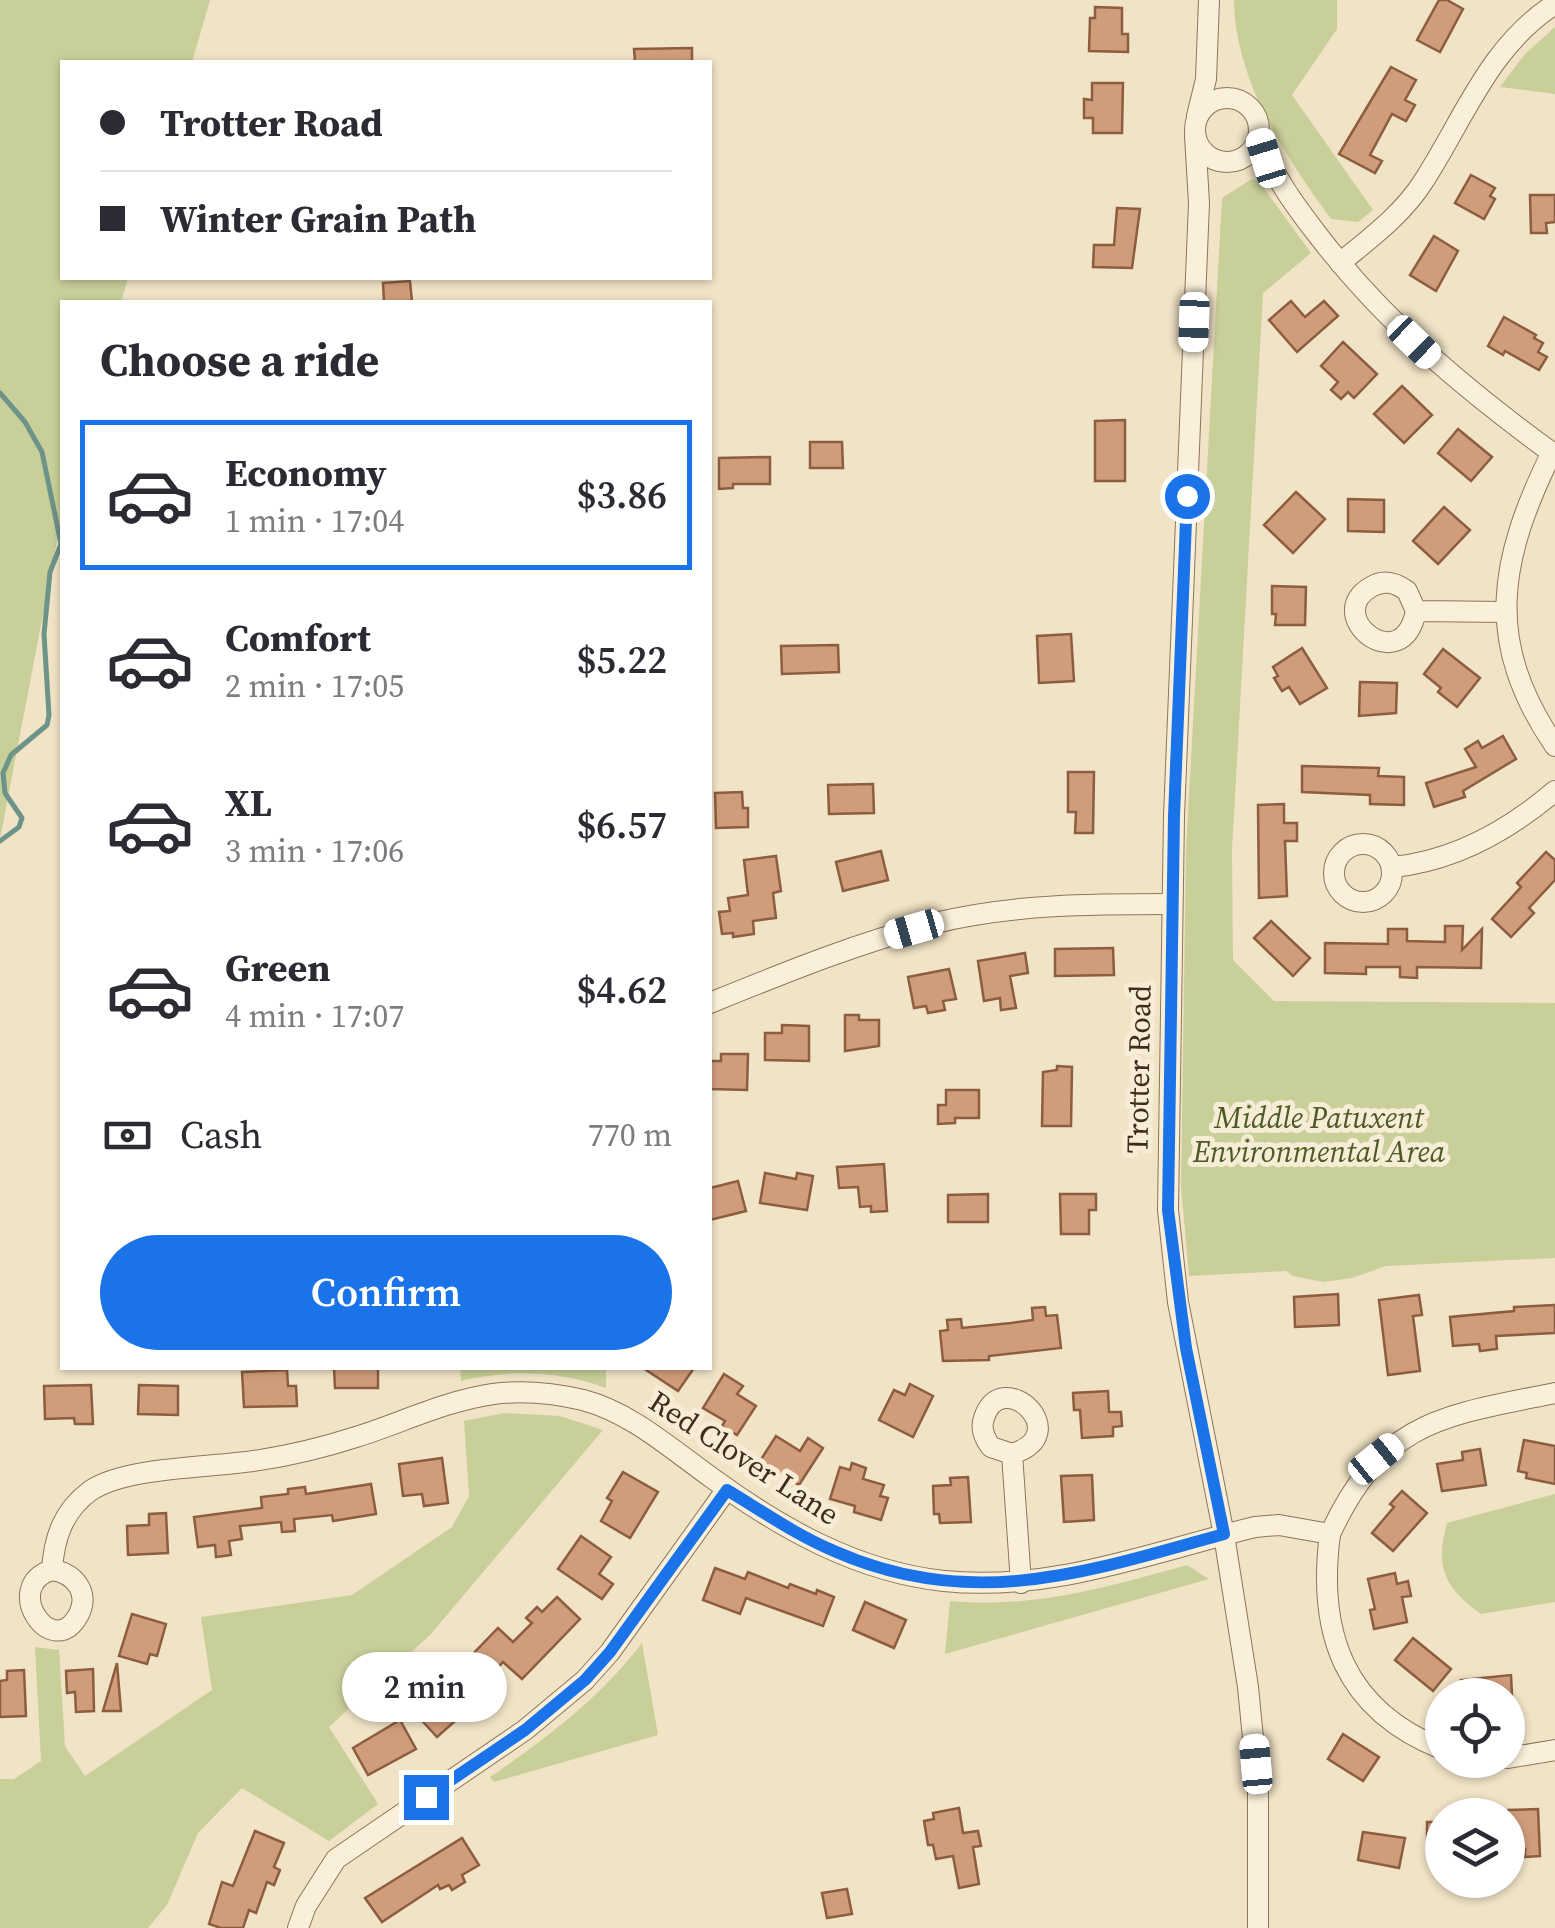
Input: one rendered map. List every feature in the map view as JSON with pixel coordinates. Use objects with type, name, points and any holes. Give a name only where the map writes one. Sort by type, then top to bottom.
[{"type":"street","name":"Trotter Road","points":[[1209,0],[1206,79],[1196,126],[1199,203],[1172,904],[1167,1164],[1171,1256],[1224,1534],[1256,1756],[1260,1839],[1258,1928]]},
{"type":"street","points":[[1340,263],[1406,206],[1498,54],[1537,15],[1555,4]]},
{"type":"street","points":[[1208,50],[1218,73],[1255,115],[1266,158],[1282,186],[1371,300],[1430,358],[1553,454],[1530,496],[1515,538],[1507,572],[1506,612],[1522,688],[1555,746]]},
{"type":"street","points":[[1241,101],[1231,98],[1211,102],[1196,126],[1199,148],[1208,156],[1264,171],[1282,186]]},
{"type":"street","points":[[1199,203],[1214,176],[1252,150],[1259,134]]},
{"type":"street","points":[[1416,611],[1506,612]]},
{"type":"street","points":[[1392,868],[1444,857],[1490,836],[1555,791]]},
{"type":"street","points":[[712,1002],[838,952],[937,923],[1046,906],[1172,904]]},
{"type":"street","name":"Red Clover Lane","points":[[52,1570],[53,1545],[73,1507],[91,1490],[114,1480],[264,1460],[353,1438],[472,1398],[528,1391],[556,1394],[617,1413],[796,1533],[868,1564],[942,1581],[1021,1583],[1102,1568],[1224,1534],[1278,1525],[1330,1534]]},
{"type":"street","points":[[1425,1742],[1376,1708],[1344,1664],[1327,1614],[1325,1587],[1330,1534],[1357,1482],[1400,1439],[1453,1415],[1555,1393]]},
{"type":"street","points":[[1012,1454],[1021,1583]]},
{"type":"street","points":[[298,1928],[306,1906],[336,1859],[525,1730],[585,1680],[610,1652],[727,1490]]},
{"type":"street","points":[[1525,1755],[1555,1750]]},
{"type":"green space","points":[[0,0],[210,0],[193,60],[60,60],[60,280],[127,280],[122,300],[60,300],[60,525],[0,839]]},
{"type":"green space","points":[[1234,0],[1337,0],[1337,29],[1292,95],[1373,210],[1358,222],[1331,219],[1280,143],[1243,59]]},
{"type":"green space","points":[[1555,27],[1555,94],[1500,87],[1525,54]]},
{"type":"green space","name":"Middle Patuxent Environmental Area","points":[[1252,179],[1261,184],[1311,253],[1263,293],[1232,850],[1233,960],[1274,1001],[1555,1003],[1555,1258],[1386,1266],[1352,1278],[1323,1282],[1286,1271],[1189,1276],[1181,1186],[1186,850],[1222,198]]},
{"type":"green space","points":[[460,1370],[606,1370],[606,1388],[534,1374],[461,1381]]},
{"type":"green space","points":[[504,1413],[560,1416],[603,1430],[430,1635],[329,1727],[378,1804],[329,1841],[242,1788],[198,1833],[167,1905],[148,1928],[0,1928],[0,1779],[14,1779],[41,1761],[35,1647],[59,1650],[65,1746],[85,1776],[212,1690],[201,1617],[352,1595],[452,1527],[469,1496],[464,1421]]},
{"type":"green space","points":[[1555,1494],[1555,1602],[1481,1614],[1458,1595],[1446,1575],[1442,1552],[1447,1523]]},
{"type":"green space","points":[[1187,1565],[1209,1579],[945,1654],[950,1601],[1041,1599]]},
{"type":"green space","points":[[642,1643],[658,1735],[494,1782],[490,1777],[572,1716],[609,1682]]},
{"type":"building","points":[[1439,0],[1463,9],[1440,52],[1417,40]]},
{"type":"building","points":[[1095,7],[1122,8],[1122,34],[1128,34],[1128,52],[1089,51],[1090,18],[1095,18]]},
{"type":"building","points":[[692,48],[692,60],[635,60],[634,49]]},
{"type":"building","points":[[1391,67],[1416,80],[1405,100],[1415,105],[1406,121],[1392,114],[1370,155],[1382,161],[1375,173],[1339,154]]},
{"type":"building","points":[[1092,83],[1123,83],[1122,133],[1093,133],[1093,118],[1084,118],[1084,99],[1092,100]]},
{"type":"building","points":[[1471,175],[1495,188],[1490,196],[1495,199],[1484,219],[1455,203]]},
{"type":"building","points":[[1530,195],[1555,195],[1555,222],[1546,223],[1547,233],[1531,233]]},
{"type":"building","points":[[1117,208],[1140,209],[1132,268],[1093,267],[1094,245],[1114,245]]},
{"type":"building","points":[[1434,236],[1458,251],[1436,291],[1410,275]]},
{"type":"building","points":[[410,281],[412,300],[384,300],[383,283]]},
{"type":"building","points":[[1291,301],[1305,317],[1324,301],[1338,316],[1297,352],[1269,320]]},
{"type":"building","points":[[1504,317],[1543,343],[1538,352],[1547,357],[1539,370],[1488,346]]},
{"type":"building","points":[[1343,342],[1377,374],[1354,398],[1348,392],[1341,399],[1331,390],[1338,382],[1321,366]]},
{"type":"building","points":[[1402,386],[1432,415],[1404,443],[1374,414]]},
{"type":"building","points":[[1125,420],[1125,481],[1095,481],[1095,421]]},
{"type":"building","points":[[1458,429],[1492,457],[1471,481],[1438,453]]},
{"type":"building","points":[[810,442],[842,442],[843,468],[810,468]]},
{"type":"building","points":[[770,457],[770,484],[733,484],[733,488],[719,489],[719,458]]},
{"type":"building","points":[[1296,492],[1325,519],[1293,553],[1264,525]]},
{"type":"building","points":[[1348,499],[1384,500],[1384,532],[1348,531]]},
{"type":"building","points":[[1444,507],[1470,530],[1438,564],[1413,541]]},
{"type":"building","points":[[1272,586],[1306,587],[1305,625],[1275,625]]},
{"type":"building","points":[[1071,634],[1074,681],[1039,683],[1037,636]]},
{"type":"building","points":[[838,645],[839,672],[782,674],[781,646]]},
{"type":"building","points":[[1302,648],[1327,688],[1300,704],[1289,687],[1282,691],[1273,667]]},
{"type":"building","points":[[1443,649],[1480,678],[1457,707],[1424,674]]},
{"type":"building","points":[[1360,682],[1397,683],[1396,713],[1359,716]]},
{"type":"building","points":[[1503,736],[1516,759],[1463,791],[1465,797],[1434,807],[1426,783],[1476,767],[1465,749],[1478,741],[1482,748]]},
{"type":"building","points":[[1302,766],[1379,768],[1378,776],[1404,777],[1404,805],[1370,804],[1370,795],[1302,792]]},
{"type":"building","points":[[1068,772],[1094,772],[1093,833],[1075,833],[1076,812],[1068,812]]},
{"type":"building","points":[[873,784],[874,813],[829,814],[828,785]]},
{"type":"building","points":[[742,792],[743,808],[748,808],[748,827],[716,828],[715,793]]},
{"type":"building","points":[[1284,804],[1284,823],[1297,823],[1297,841],[1285,841],[1287,896],[1259,898],[1258,805]]},
{"type":"building","points":[[881,851],[888,880],[843,891],[836,862]]},
{"type":"building","points":[[1546,852],[1555,860],[1555,880],[1529,908],[1534,913],[1511,937],[1492,919],[1521,887],[1517,883]]},
{"type":"building","points":[[776,856],[781,891],[773,893],[776,918],[753,921],[754,934],[722,934],[719,912],[730,911],[728,898],[748,895],[744,860]]},
{"type":"building","points":[[1271,921],[1310,958],[1293,976],[1254,938]]},
{"type":"building","points":[[1445,926],[1463,926],[1462,950],[1482,929],[1481,968],[1417,967],[1417,978],[1400,977],[1400,967],[1366,967],[1366,974],[1325,973],[1325,943],[1388,944],[1388,929],[1407,929],[1407,941],[1445,942]]},
{"type":"building","points":[[1113,948],[1114,975],[1055,976],[1055,949]]},
{"type":"building","points":[[1025,953],[1028,973],[1010,976],[1016,1008],[1001,1010],[1000,998],[984,1001],[978,961]]},
{"type":"building","points":[[949,969],[956,999],[943,1001],[945,1010],[928,1013],[926,1006],[914,1008],[908,977]]},
{"type":"building","points":[[845,1015],[879,1020],[879,1046],[845,1051]]},
{"type":"building","points":[[782,1025],[809,1026],[809,1061],[765,1060],[765,1033],[782,1033]]},
{"type":"building","points":[[721,1054],[748,1054],[747,1090],[712,1089],[712,1061],[721,1061]]},
{"type":"building","points":[[1057,1066],[1072,1067],[1071,1126],[1042,1126],[1043,1072],[1057,1070]]},
{"type":"building","points":[[946,1090],[979,1090],[979,1118],[955,1118],[955,1123],[938,1124],[938,1105],[946,1105]]},
{"type":"building","points":[[884,1164],[887,1211],[871,1212],[871,1206],[860,1207],[858,1187],[839,1188],[837,1167]]},
{"type":"building","points":[[765,1173],[796,1179],[797,1173],[813,1176],[807,1210],[760,1203]]},
{"type":"building","points":[[738,1181],[746,1211],[712,1220],[712,1188]]},
{"type":"building","points":[[988,1194],[988,1222],[948,1222],[948,1195]]},
{"type":"building","points":[[1060,1194],[1096,1194],[1096,1210],[1089,1210],[1089,1234],[1061,1234]]},
{"type":"building","points":[[1338,1294],[1339,1325],[1295,1327],[1294,1297]]},
{"type":"building","points":[[1419,1295],[1422,1315],[1413,1316],[1420,1371],[1388,1375],[1379,1300]]},
{"type":"building","points":[[1555,1305],[1555,1333],[1496,1336],[1497,1349],[1480,1351],[1479,1344],[1453,1346],[1450,1317]]},
{"type":"building","points":[[1045,1307],[1046,1316],[1057,1315],[1061,1348],[989,1356],[989,1360],[943,1361],[940,1331],[948,1330],[947,1320],[961,1319],[962,1328],[1011,1323],[1033,1320],[1032,1308]]},
{"type":"building","points":[[287,1370],[288,1386],[296,1386],[297,1406],[244,1407],[242,1372]]},
{"type":"building","points":[[334,1370],[378,1370],[378,1388],[335,1388]]},
{"type":"building","points":[[646,1370],[693,1370],[678,1391]]},
{"type":"building","points":[[724,1374],[743,1386],[737,1394],[756,1406],[737,1435],[722,1426],[725,1421],[703,1408]]},
{"type":"building","points":[[910,1384],[933,1396],[913,1437],[879,1420],[894,1390],[905,1395]]},
{"type":"building","points":[[91,1385],[93,1424],[75,1424],[74,1418],[45,1419],[44,1386]]},
{"type":"building","points":[[139,1385],[178,1386],[178,1415],[138,1414]]},
{"type":"building","points":[[1108,1391],[1109,1412],[1121,1412],[1122,1426],[1113,1427],[1113,1436],[1082,1438],[1080,1410],[1074,1410],[1073,1393]]},
{"type":"building","points":[[776,1436],[800,1451],[808,1438],[823,1448],[799,1485],[760,1461]]},
{"type":"building","points":[[1524,1440],[1555,1446],[1555,1484],[1526,1478],[1527,1473],[1518,1471]]},
{"type":"building","points":[[1480,1449],[1486,1485],[1442,1491],[1437,1464],[1463,1460],[1462,1452]]},
{"type":"building","points":[[442,1458],[448,1503],[424,1506],[422,1494],[403,1496],[399,1464]]},
{"type":"building","points":[[852,1463],[866,1468],[863,1479],[884,1485],[880,1496],[888,1498],[881,1520],[854,1512],[855,1506],[830,1499],[840,1467],[850,1470]]},
{"type":"building","points":[[623,1472],[658,1492],[630,1538],[601,1521],[612,1501],[607,1498]]},
{"type":"building","points":[[1092,1475],[1094,1520],[1064,1522],[1061,1476]]},
{"type":"building","points":[[968,1477],[971,1522],[940,1523],[939,1514],[934,1514],[933,1486],[951,1485],[950,1478]]},
{"type":"building","points":[[371,1484],[376,1514],[333,1521],[332,1515],[294,1519],[295,1531],[282,1532],[281,1522],[240,1526],[242,1539],[229,1541],[231,1555],[216,1557],[215,1545],[198,1547],[194,1517],[262,1508],[261,1497],[288,1494],[288,1489],[305,1487],[306,1494]]},
{"type":"building","points":[[1402,1491],[1427,1513],[1393,1551],[1372,1533]]},
{"type":"building","points":[[166,1513],[168,1553],[128,1555],[127,1526],[149,1525],[149,1514]]},
{"type":"building","points":[[581,1536],[611,1557],[599,1574],[613,1584],[602,1599],[558,1569]]},
{"type":"building","points":[[715,1568],[745,1579],[748,1572],[788,1588],[790,1584],[834,1597],[823,1626],[746,1598],[740,1614],[703,1600]]},
{"type":"building","points":[[1395,1573],[1397,1584],[1408,1581],[1411,1596],[1402,1597],[1407,1622],[1374,1629],[1370,1610],[1375,1609],[1368,1579]]},
{"type":"building","points":[[557,1597],[580,1619],[522,1679],[503,1662],[490,1676],[470,1657],[498,1628],[513,1642],[532,1623],[526,1618],[537,1607],[542,1612]]},
{"type":"building","points":[[865,1602],[906,1620],[894,1648],[853,1630]]},
{"type":"building","points":[[132,1614],[166,1624],[157,1656],[150,1654],[147,1664],[119,1656]]},
{"type":"building","points":[[1413,1638],[1451,1669],[1444,1678],[1425,1678],[1425,1684],[1395,1660]]},
{"type":"building","points":[[117,1663],[121,1711],[103,1711]]},
{"type":"building","points":[[93,1669],[94,1711],[76,1712],[75,1692],[67,1693],[66,1671]]},
{"type":"building","points":[[24,1670],[26,1716],[0,1717],[0,1681],[7,1680],[7,1671]]},
{"type":"building","points":[[464,1685],[478,1701],[437,1737],[414,1712],[422,1708],[414,1698],[426,1688],[433,1696],[444,1686],[452,1695]]},
{"type":"building","points":[[400,1720],[416,1749],[368,1775],[353,1748]]},
{"type":"building","points":[[1343,1734],[1379,1757],[1363,1781],[1328,1759]]},
{"type":"building","points":[[959,1808],[963,1833],[978,1831],[981,1846],[973,1847],[979,1884],[959,1888],[953,1856],[936,1859],[933,1845],[928,1845],[924,1821],[934,1819],[933,1813]]},
{"type":"building","points":[[1525,1809],[1538,1809],[1540,1856],[1525,1857]]},
{"type":"building","points":[[255,1831],[284,1843],[274,1867],[280,1870],[274,1885],[267,1882],[256,1913],[249,1910],[243,1928],[209,1924],[222,1882],[233,1886]]},
{"type":"building","points":[[1363,1832],[1405,1838],[1399,1868],[1358,1860]]},
{"type":"building","points":[[462,1838],[479,1865],[462,1875],[465,1882],[452,1890],[449,1885],[440,1889],[438,1885],[382,1922],[365,1898]]},
{"type":"building","points":[[847,1889],[852,1914],[827,1918],[822,1893]]},
{"type":"waterway","points":[[0,393],[25,422],[42,452],[60,539]]},
{"type":"waterway","points":[[0,841],[19,827],[22,818],[5,793],[3,773],[11,755],[47,725],[44,634],[50,572],[60,547]]},
{"type":"route","points":[[426,1797],[525,1730],[585,1680],[610,1652],[727,1490],[796,1533],[836,1552],[904,1574],[942,1581],[984,1584],[1062,1578],[1224,1534],[1186,1348],[1168,1210],[1174,816],[1187,496]]}]
